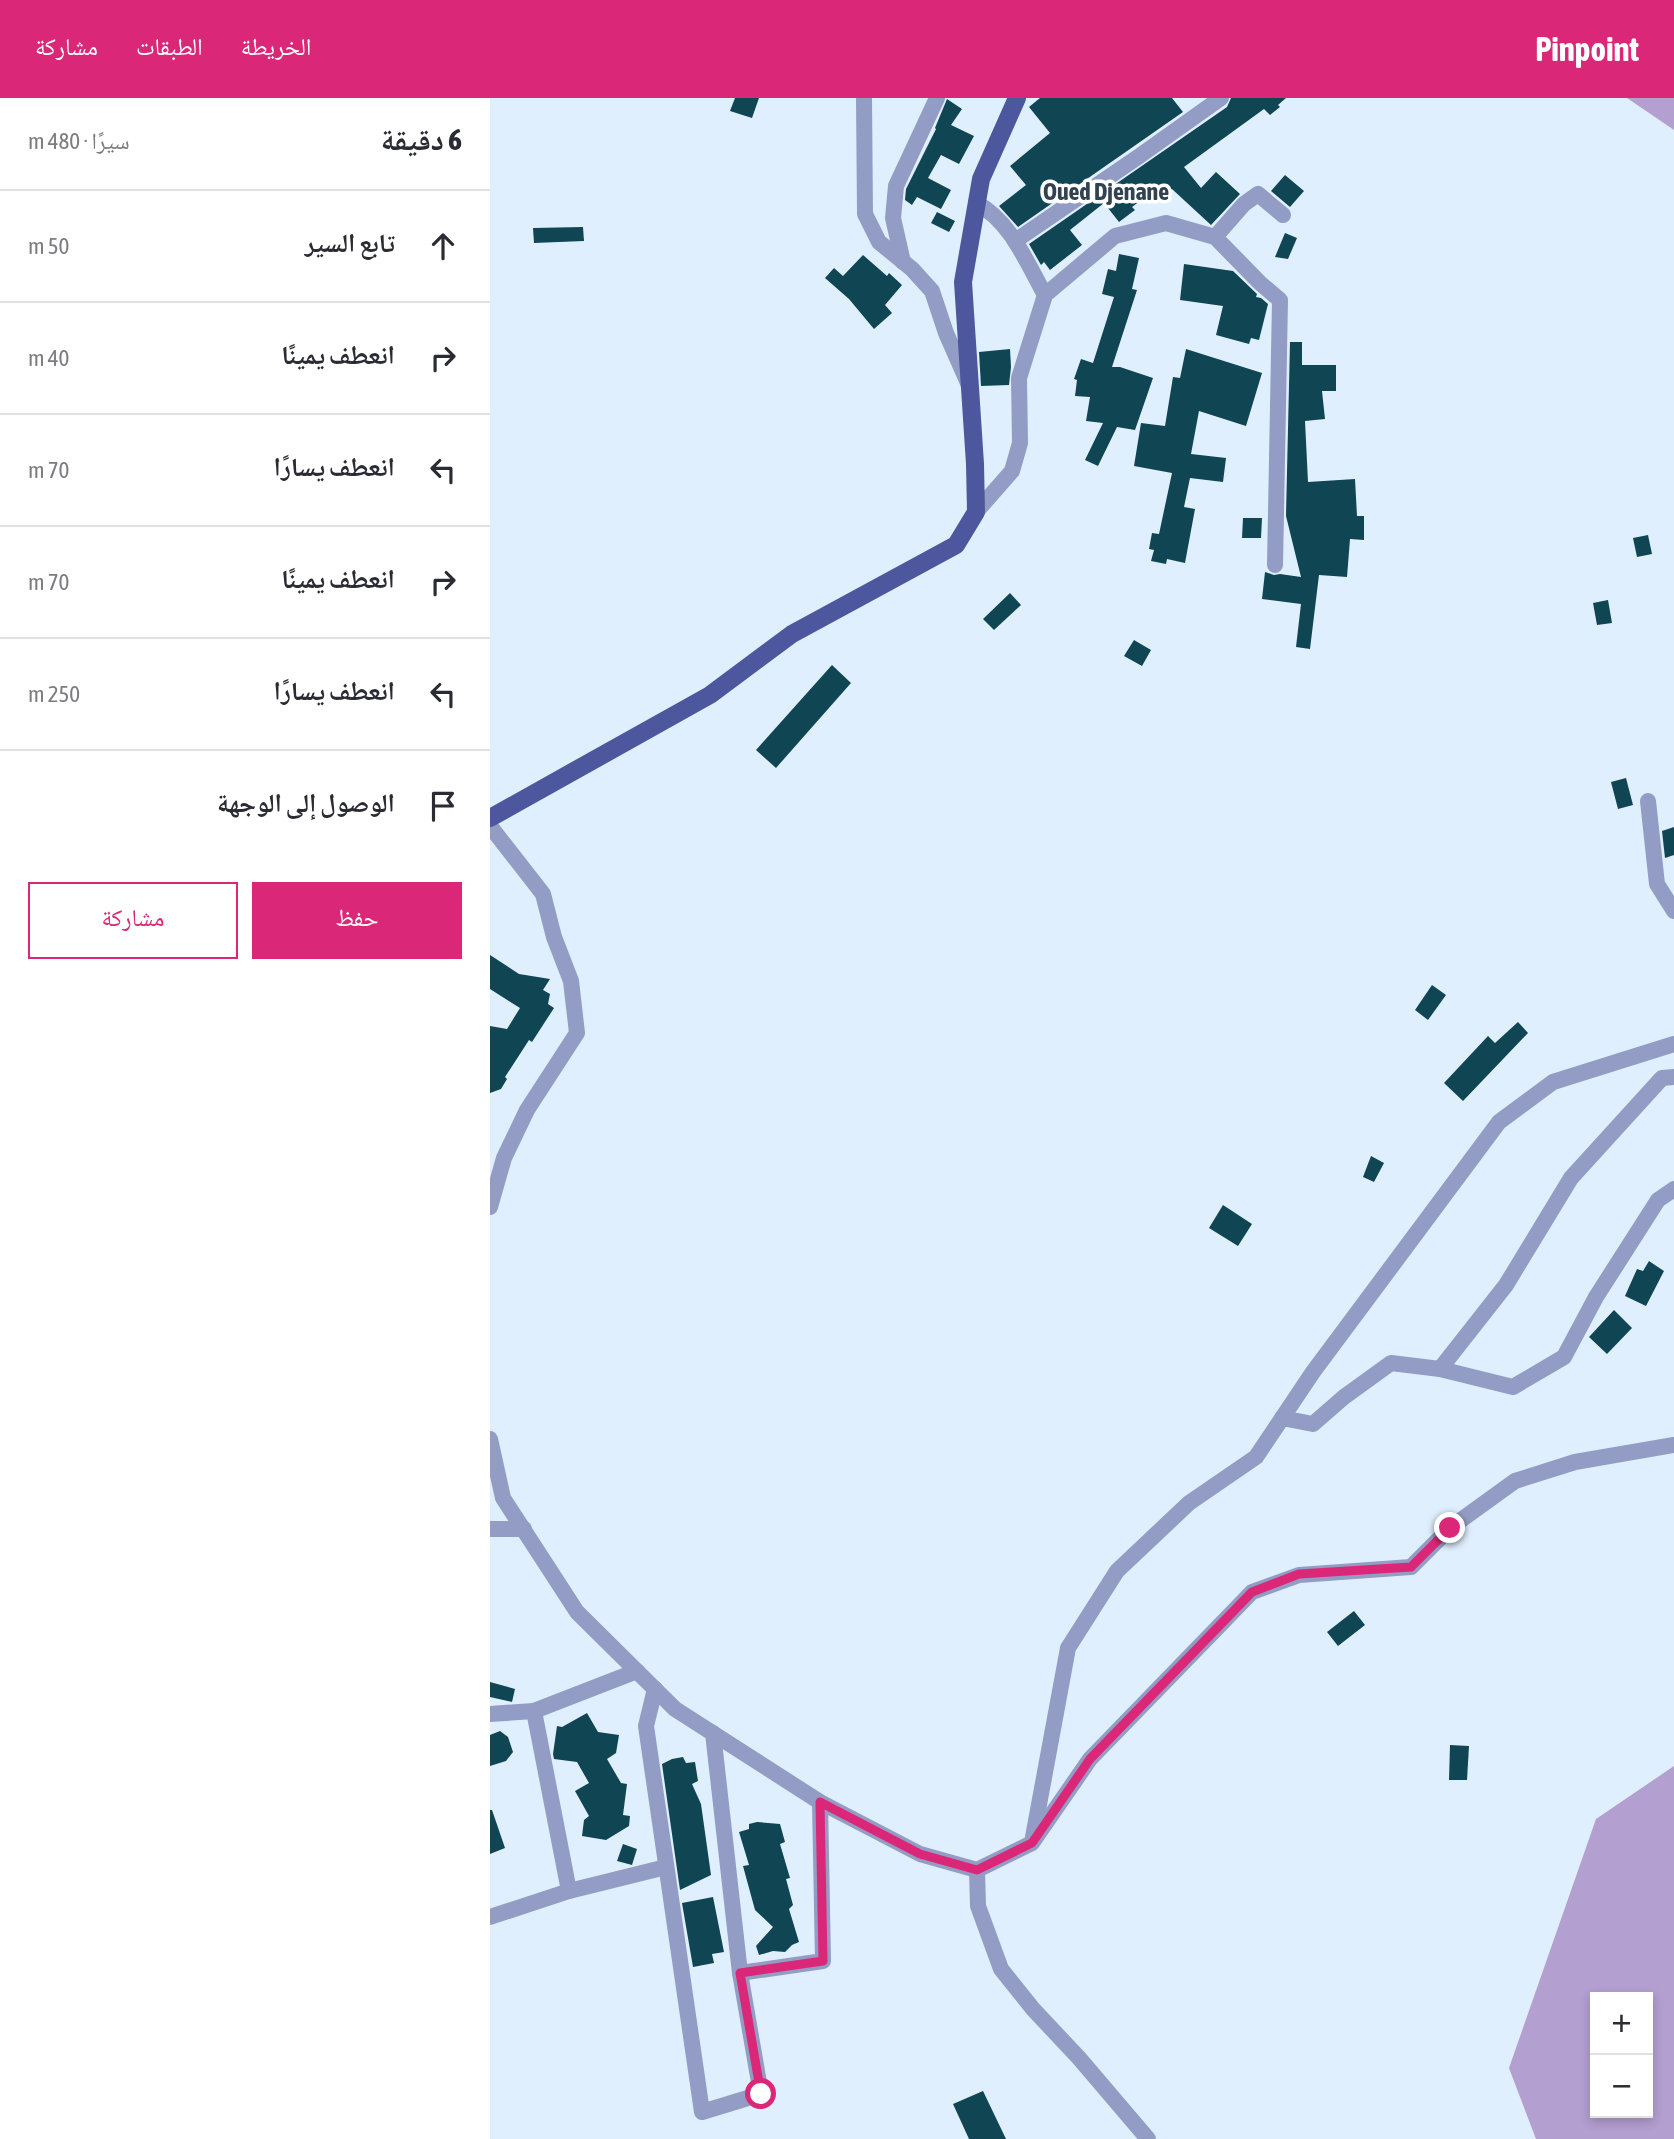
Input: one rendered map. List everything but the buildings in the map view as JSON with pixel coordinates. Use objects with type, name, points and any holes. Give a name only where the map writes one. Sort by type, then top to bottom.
[{"type":"main road","points":[[490,817],[710,695],[792,634],[956,545],[976,512],[963,282],[981,179],[1017,98]]},
{"type":"street","points":[[852,98],[864,124]]},
{"type":"street","points":[[864,98],[865,214],[879,242],[932,291],[946,333],[970,388]]},
{"type":"street","points":[[903,262],[893,218],[896,186],[937,98]]},
{"type":"street","points":[[1015,241],[1221,98]]},
{"type":"street","points":[[1215,237],[1244,204],[1258,194],[1283,215]]},
{"type":"street","points":[[976,203],[989,210],[1015,241],[1045,295]]},
{"type":"street","points":[[976,512],[1012,471],[1020,443],[1019,378],[1045,295],[1115,236],[1166,223],[1215,237],[1280,300],[1275,565]]},
{"type":"street","points":[[1648,801],[1657,884],[1674,911]]},
{"type":"street","points":[[490,826],[543,894],[554,937],[571,981],[576,1033],[527,1110],[504,1158],[490,1207]]},
{"type":"street","points":[[1032,1843],[1069,1648],[1116,1571],[1189,1503],[1256,1457],[1321,1362],[1499,1122],[1553,1082],[1674,1044]]},
{"type":"street","points":[[1440,1369],[1506,1285],[1571,1178],[1662,1078],[1674,1077]]},
{"type":"street","points":[[1282,1418],[1313,1424],[1344,1397],[1391,1363],[1440,1369],[1513,1387],[1564,1357],[1597,1297],[1658,1200],[1674,1189]]},
{"type":"street","points":[[490,1439],[503,1498],[577,1612],[675,1709],[820,1802],[920,1854],[977,1870],[1032,1843],[1090,1759],[1252,1592],[1299,1574],[1411,1567],[1450,1528],[1515,1481],[1575,1462],[1674,1446]]},
{"type":"street","points":[[490,1529],[524,1529]]},
{"type":"street","points":[[490,1714],[534,1711],[637,1671]]},
{"type":"street","points":[[655,1689],[646,1726],[702,2112],[761,2094],[740,1973],[713,1733]]},
{"type":"street","points":[[534,1711],[569,1891]]},
{"type":"street","points":[[740,1973],[823,1961],[820,1802]]},
{"type":"street","points":[[490,1917],[569,1891],[666,1867]]},
{"type":"street","points":[[977,1870],[978,1906],[1000,1969],[1148,2139]]},
{"type":"shaded area","points":[[1627,98],[1674,98],[1674,130]]},
{"type":"shaded area","points":[[1674,1766],[1674,2139],[1536,2139],[1509,2068],[1596,1819]]},
{"type":"district","name":"Oued Djenane","points":[[1106,192]]},
{"type":"route","points":[[761,2094],[740,1973],[823,1961],[820,1802],[920,1854],[977,1870],[1032,1843],[1090,1759],[1252,1592],[1299,1574],[1411,1567],[1450,1528]]}]
